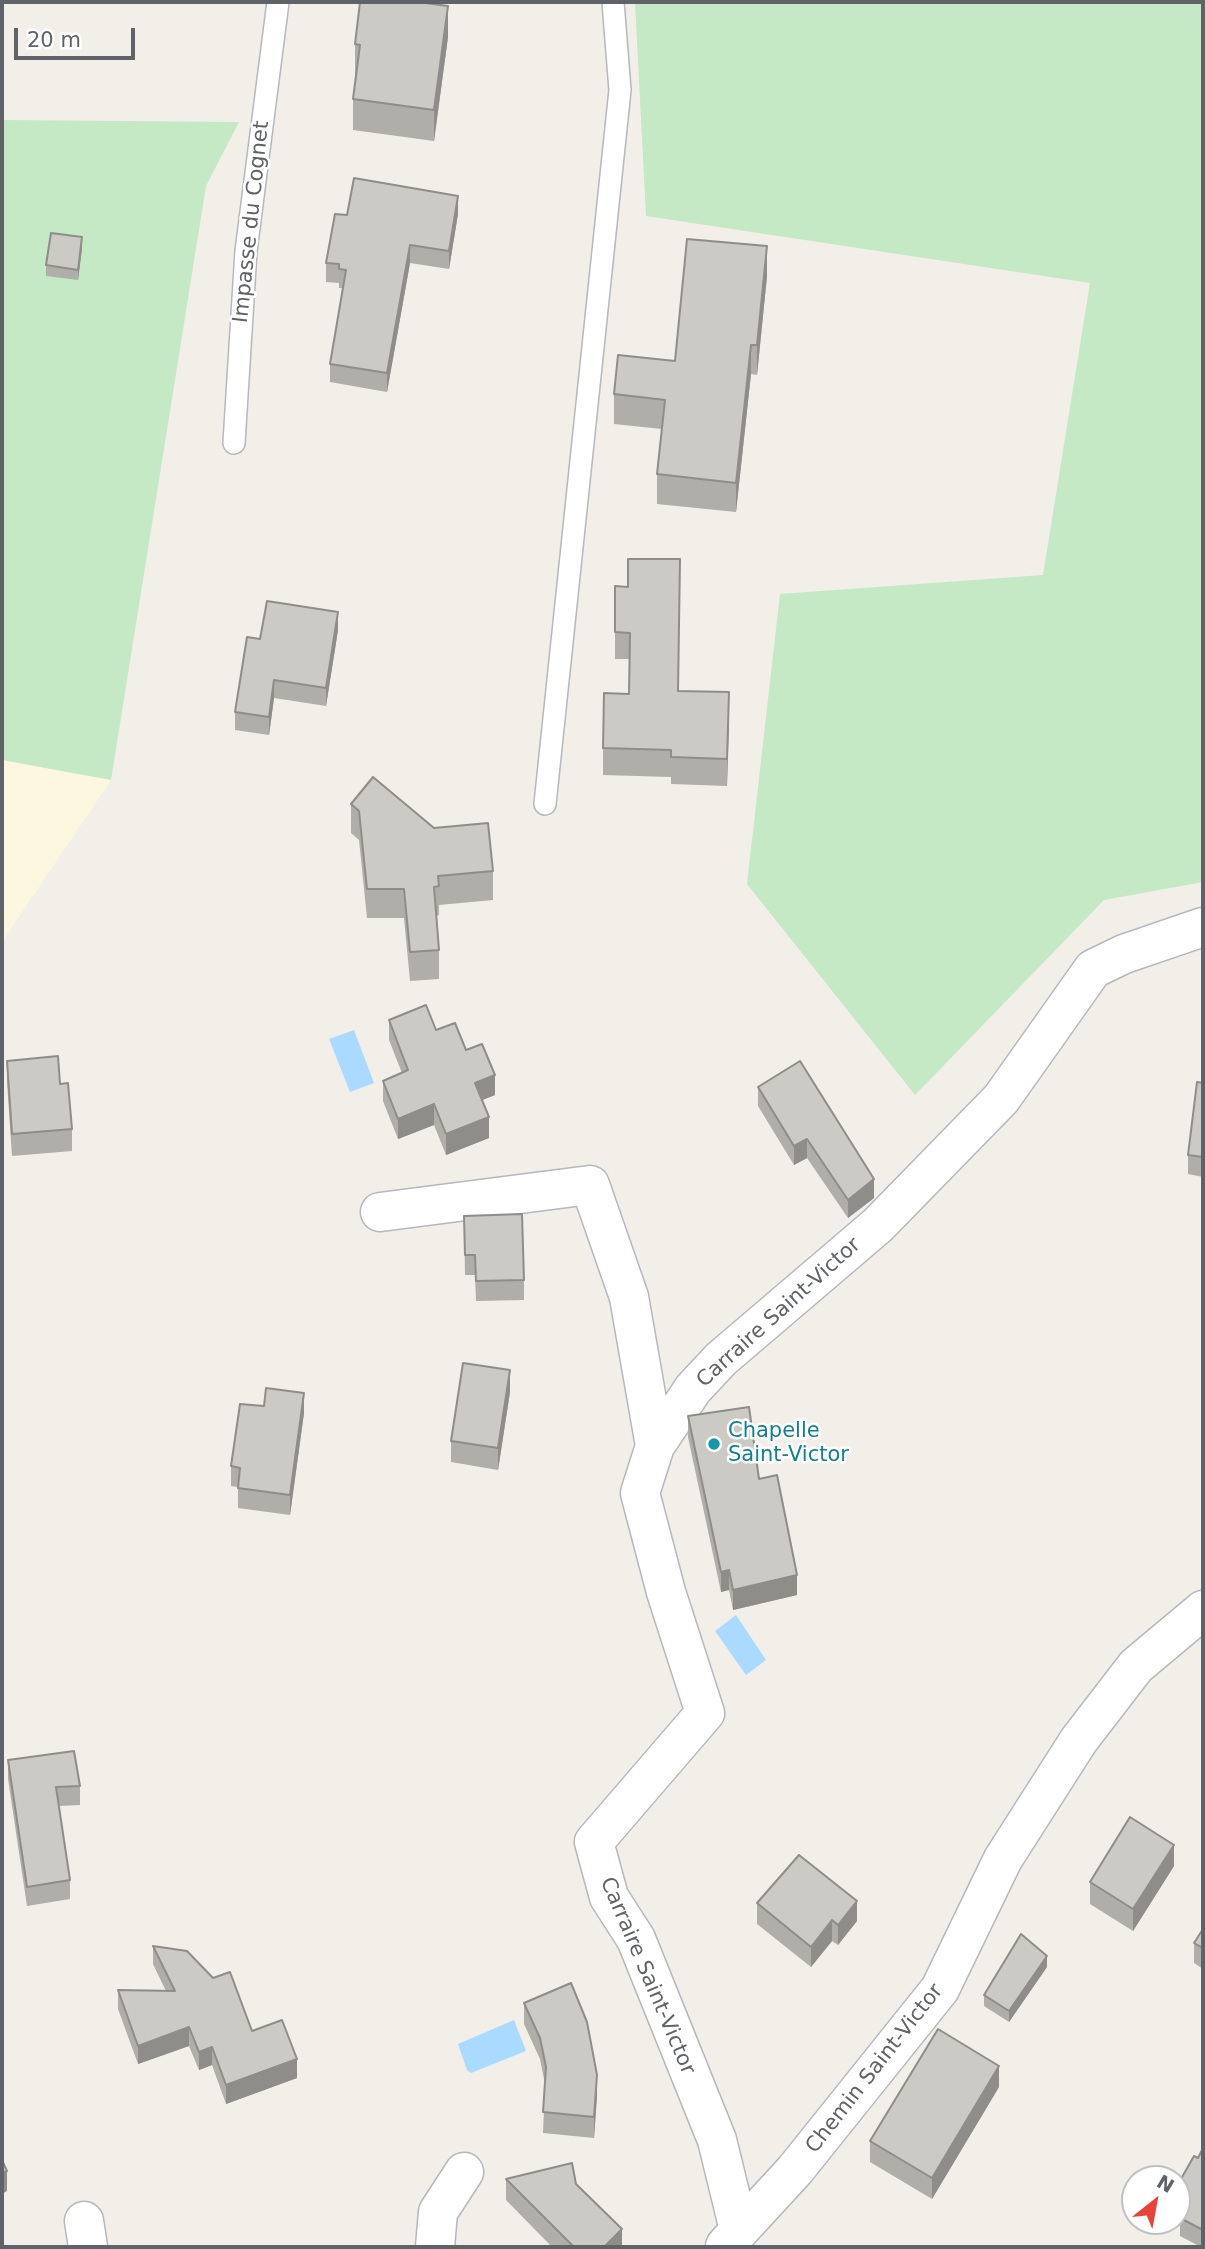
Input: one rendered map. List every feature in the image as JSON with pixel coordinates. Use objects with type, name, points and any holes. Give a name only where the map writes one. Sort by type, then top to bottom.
[{"type":"street","name":"Carraire Saint-Victor","points":[[731,2238],[717,2140],[636,1939],[609,1897],[594,1842],[705,1713],[666,1592],[640,1493],[655,1446],[693,1389],[721,1359],[878,1225],[992,1108],[1094,969],[1124,954],[1203,927]]},
{"type":"street","points":[[380,1212],[590,1185],[629,1297],[655,1446]]},
{"type":"street","name":"Chemin Saint-Victor","points":[[731,2238],[795,2170],[940,1989],[1003,1859],[1079,1740],[1136,1666],[1203,1610]]},
{"type":"street","points":[[435,2247],[438,2212],[464,2172]]},
{"type":"lane","name":"Impasse du Cognet","points":[[234,443],[246,251],[278,2]]},
{"type":"lane","points":[[545,804],[620,90],[613,2]]},
{"type":"shaded area","points":[[2,760],[111,780],[2,942]]},
{"type":"green space","points":[[635,2],[1203,2],[1203,882],[1104,900],[915,1095],[747,884],[780,594],[1043,575],[1090,283],[646,216]]},
{"type":"green space","points":[[2,120],[239,122],[206,186],[111,780],[2,760]]},
{"type":"water","points":[[354,1030],[374,1083],[350,1092],[329,1039]]},
{"type":"water","points":[[736,1615],[766,1660],[746,1675],[715,1631]]},
{"type":"water","points":[[514,2020],[526,2051],[471,2073],[467,2070],[458,2044]]},
{"type":"building","points":[[360,2],[418,2],[448,6],[434,110],[353,99],[360,45],[355,44]]},
{"type":"building","points":[[354,178],[458,196],[449,251],[410,245],[387,373],[330,364],[346,270],[339,269],[339,264],[326,263],[335,214],[347,215]]},
{"type":"building","points":[[51,233],[82,237],[78,270],[46,265]]},
{"type":"building","points":[[687,239],[767,246],[757,345],[751,345],[736,483],[657,474],[665,400],[614,394],[618,355],[675,361]]},
{"type":"building","points":[[628,559],[680,559],[678,691],[729,692],[727,759],[671,757],[671,750],[603,748],[604,693],[629,694],[630,633],[615,632],[615,586],[628,587]]},
{"type":"building","points":[[267,601],[338,612],[326,688],[274,680],[269,717],[235,712],[247,637],[260,639]]},
{"type":"building","points":[[373,777],[434,828],[488,823],[493,871],[438,876],[439,886],[434,887],[439,950],[410,952],[404,889],[367,889],[359,811],[351,804]]},
{"type":"building","points":[[426,1005],[436,1030],[455,1023],[466,1050],[482,1044],[495,1075],[475,1083],[489,1117],[446,1134],[434,1104],[398,1119],[383,1081],[408,1070],[389,1020]]},
{"type":"building","points":[[58,1056],[60,1084],[68,1083],[72,1129],[12,1134],[7,1061]]},
{"type":"building","points":[[800,1061],[874,1179],[848,1200],[807,1139],[794,1146],[758,1087]]},
{"type":"building","points":[[1197,1082],[1203,1083],[1203,1157],[1188,1155]]},
{"type":"building","points":[[522,1214],[524,1280],[476,1281],[475,1255],[465,1255],[464,1216]]},
{"type":"building","points":[[463,1363],[510,1370],[498,1448],[451,1441]]},
{"type":"building","points":[[266,1388],[304,1393],[290,1495],[238,1488],[240,1468],[231,1466],[240,1404],[264,1406]]},
{"type":"building","points":[[749,1407],[759,1479],[777,1475],[797,1575],[733,1590],[729,1570],[721,1572],[688,1416]]},
{"type":"building","points":[[74,1751],[80,1786],[56,1787],[70,1880],[27,1887],[8,1760]]},
{"type":"building","points":[[1130,1817],[1174,1845],[1133,1909],[1090,1882]]},
{"type":"building","points":[[799,1855],[857,1901],[838,1925],[832,1920],[811,1947],[757,1903]]},
{"type":"building","points":[[1203,1929],[1203,1948],[1194,1943]]},
{"type":"building","points":[[1021,1934],[1047,1956],[1009,2011],[984,1995]]},
{"type":"building","points":[[153,1946],[187,1951],[213,1978],[230,1972],[252,2031],[282,2020],[297,2059],[226,2085],[212,2047],[199,2052],[189,2027],[138,2046],[118,1990],[175,1991]]},
{"type":"building","points":[[571,1983],[587,2022],[597,2075],[594,2117],[543,2112],[546,2067],[540,2038],[524,2003]]},
{"type":"building","points":[[938,2029],[999,2066],[932,2178],[870,2141]]},
{"type":"building","points":[[1203,2148],[1203,2230],[1191,2224],[1189,2165],[1194,2156],[1198,2158]]},
{"type":"building","points":[[2,2160],[7,2171],[2,2173]]},
{"type":"building","points":[[572,2163],[576,2184],[622,2229],[604,2247],[574,2247],[506,2179]]},
{"type":"place","name":"Chapelle Saint-Victor","points":[[714,1444]]}]
